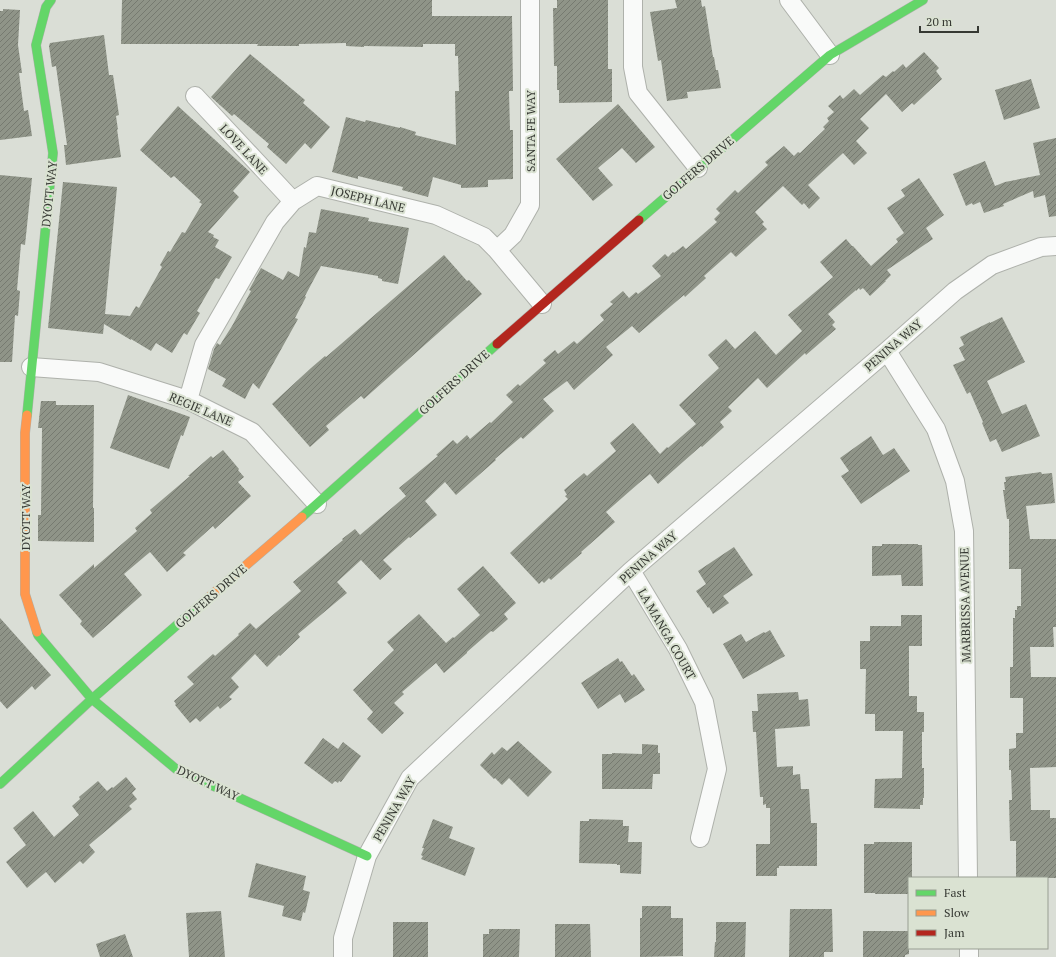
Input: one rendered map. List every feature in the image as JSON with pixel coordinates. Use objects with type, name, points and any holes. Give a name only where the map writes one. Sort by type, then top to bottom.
[{"type":"street","name":"DYOTT WAY","points":[[51,0],[46,8],[36,45],[53,153],[25,433],[26,594],[38,635],[92,699],[176,768],[367,856]]},
{"type":"street","name":"SANTA FE WAY","points":[[497,250],[513,235],[530,205],[530,0]]},
{"type":"street","points":[[633,0],[633,66],[638,93],[698,168]]},
{"type":"street","points":[[789,0],[830,54]]},
{"type":"street","name":"GOLFERS DRIVE","points":[[0,784],[92,699],[317,504],[542,304],[830,54],[923,0]]},
{"type":"street","name":"LOVE LANE","points":[[196,96],[293,201]]},
{"type":"street","name":"JOSEPH LANE","points":[[188,400],[204,345],[275,222],[293,201],[317,186],[436,215],[484,237],[497,250],[542,304]]},
{"type":"street","name":"PENINA WAY","points":[[343,957],[344,938],[367,856],[410,778],[631,571],[955,291],[992,265],[1041,247],[1056,246]]},
{"type":"street","name":"MARBRISSA AVENUE","points":[[887,351],[936,429],[955,481],[964,532],[968,877]]},
{"type":"street","name":"REGIE LANE","points":[[31,367],[99,372],[188,400],[252,432],[317,504]]},
{"type":"street","name":"LA MANGA COURT","points":[[631,571],[678,648],[704,702],[717,768],[700,838]]},
{"type":"building","points":[[122,0],[432,0],[432,16],[512,16],[513,91],[509,91],[510,130],[513,130],[513,179],[488,180],[488,187],[461,188],[461,185],[433,177],[428,197],[402,190],[403,187],[358,176],[358,179],[332,172],[346,117],[365,122],[366,120],[400,127],[416,132],[415,135],[456,145],[455,91],[459,91],[458,56],[455,56],[455,44],[423,44],[423,47],[364,47],[346,46],[346,43],[299,44],[299,46],[257,46],[258,44],[121,44]]},
{"type":"building","points":[[557,0],[608,0],[608,69],[612,69],[612,102],[559,103],[559,90],[557,90],[557,66],[554,66],[553,8],[557,8]]},
{"type":"building","points":[[675,0],[701,0],[702,7],[705,6],[713,57],[716,70],[718,70],[721,88],[687,92],[688,98],[667,101],[661,60],[658,61],[650,12],[677,8]]},
{"type":"building","points":[[3,9],[20,10],[18,45],[22,73],[19,73],[24,111],[28,110],[32,136],[0,140],[0,11],[3,11]]},
{"type":"building","points":[[104,35],[109,75],[113,75],[119,115],[116,116],[121,157],[66,165],[64,145],[67,145],[56,66],[52,67],[49,46],[50,43]]},
{"type":"building","points":[[924,52],[939,68],[936,71],[942,79],[914,105],[912,103],[902,112],[886,94],[860,119],[869,128],[856,141],[867,153],[854,165],[843,153],[808,185],[820,198],[809,209],[804,203],[802,205],[783,186],[755,212],[764,222],[762,224],[767,229],[736,257],[731,252],[704,276],[706,278],[685,297],[684,295],[639,333],[632,326],[606,347],[613,355],[574,390],[567,381],[543,399],[554,411],[523,439],[521,437],[495,459],[496,460],[456,495],[445,482],[425,501],[437,515],[383,560],[392,569],[380,580],[361,560],[337,582],[347,593],[298,634],[300,637],[267,667],[255,654],[231,678],[239,687],[229,697],[232,699],[220,709],[218,706],[200,722],[196,718],[190,723],[175,705],[176,704],[174,701],[194,684],[187,677],[213,654],[215,656],[250,623],[256,629],[301,591],[293,582],[355,529],[360,535],[406,496],[399,488],[438,456],[436,455],[453,440],[457,444],[467,435],[470,439],[490,422],[491,423],[513,402],[506,395],[518,384],[520,386],[546,363],[543,360],[555,350],[558,354],[574,341],[577,344],[604,320],[600,315],[613,304],[610,302],[623,291],[629,298],[636,292],[638,294],[661,276],[652,266],[665,254],[668,257],[683,246],[686,249],[717,222],[714,219],[720,213],[716,209],[735,190],[738,193],[768,165],[765,162],[784,146],[794,156],[798,152],[800,153],[825,129],[823,127],[829,121],[827,118],[834,112],[828,106],[840,95],[843,99],[854,89],[860,95],[883,75],[886,77],[903,64],[906,68]]},
{"type":"building","points":[[250,54],[305,100],[303,103],[330,127],[311,149],[305,143],[286,164],[267,147],[269,144],[234,114],[232,116],[211,97]]},
{"type":"building","points":[[1031,79],[1040,108],[1004,120],[995,90]]},
{"type":"building","points":[[618,104],[655,147],[636,163],[622,148],[598,168],[613,185],[593,201],[556,159]]},
{"type":"building","points":[[178,106],[250,172],[233,191],[239,197],[208,232],[219,240],[215,247],[232,257],[219,279],[216,278],[197,311],[200,313],[187,335],[184,333],[172,353],[156,343],[151,351],[104,324],[103,334],[48,328],[63,182],[117,187],[105,314],[130,316],[136,306],[139,308],[162,267],[160,265],[168,251],[170,252],[182,232],[185,233],[202,204],[199,202],[201,201],[174,176],[171,178],[140,150]]},
{"type":"building","points":[[1056,138],[1056,216],[1049,217],[1045,195],[1034,198],[1033,191],[1003,204],[1004,206],[984,213],[980,202],[973,205],[972,203],[966,206],[953,174],[985,161],[995,186],[1005,182],[1040,175],[1033,143]]},
{"type":"building","points":[[0,175],[32,178],[25,245],[21,244],[17,290],[20,291],[18,316],[15,315],[12,362],[0,362]]},
{"type":"building","points":[[919,178],[944,215],[926,228],[933,239],[887,270],[891,275],[870,296],[863,288],[860,290],[859,288],[828,314],[835,322],[832,325],[836,329],[806,355],[805,353],[767,388],[758,378],[728,407],[732,411],[720,422],[724,427],[658,484],[650,474],[639,483],[606,512],[615,522],[551,580],[549,578],[544,583],[542,581],[539,584],[510,553],[568,499],[565,496],[567,495],[564,490],[584,473],[587,476],[616,451],[610,443],[633,423],[660,454],[696,424],[679,405],[719,368],[708,355],[726,339],[735,349],[755,331],[776,355],[802,331],[788,315],[833,277],[820,262],[846,239],[871,266],[898,242],[896,239],[904,233],[887,208],[905,196],[901,190]]},
{"type":"building","points":[[321,209],[369,218],[368,221],[409,228],[398,284],[382,281],[382,279],[378,278],[378,276],[321,266],[295,318],[298,319],[259,389],[253,383],[245,399],[222,386],[226,379],[208,369],[214,349],[217,343],[220,345],[232,326],[251,291],[249,290],[261,268],[283,280],[288,271],[299,277],[304,247],[306,248],[309,232],[316,233]]},
{"type":"building","points":[[444,255],[467,281],[469,280],[482,294],[364,399],[361,396],[326,426],[329,430],[310,447],[272,404],[311,368],[325,356],[326,357]]},
{"type":"building","points":[[1002,317],[1025,362],[987,381],[1002,414],[1026,404],[1040,436],[1002,452],[996,439],[990,442],[970,392],[967,394],[953,365],[965,360],[959,348],[964,345],[960,337]]},
{"type":"building","points":[[128,395],[190,417],[183,436],[181,435],[169,469],[110,448]]},
{"type":"building","points":[[41,401],[56,401],[56,405],[94,405],[94,542],[38,541],[38,515],[41,515],[42,428],[38,428]]},
{"type":"building","points":[[871,436],[883,455],[894,448],[910,471],[861,504],[841,476],[849,471],[840,458]]},
{"type":"building","points":[[223,450],[244,477],[238,482],[251,496],[215,529],[213,526],[183,553],[186,555],[167,572],[150,552],[124,574],[142,595],[93,638],[80,624],[82,621],[59,595],[94,564],[94,568],[137,531],[135,528],[152,513],[150,510],[211,456],[213,458]]},
{"type":"building","points":[[1041,472],[1042,474],[1052,473],[1055,503],[1026,506],[1030,539],[1056,539],[1056,627],[1053,627],[1054,647],[1030,647],[1031,677],[1056,677],[1056,767],[1030,768],[1031,810],[1050,810],[1050,818],[1056,818],[1056,878],[1016,877],[1016,841],[1010,841],[1009,800],[1012,800],[1011,770],[1009,770],[1009,749],[1016,748],[1016,733],[1023,733],[1023,698],[1010,698],[1010,667],[1013,667],[1013,618],[1015,618],[1015,610],[1017,610],[1017,606],[1021,606],[1021,569],[1009,569],[1009,519],[1007,519],[1003,490],[1005,490],[1005,477]]},
{"type":"building","points":[[882,544],[922,545],[923,586],[902,586],[901,575],[872,576],[872,546],[882,546]]},
{"type":"building","points":[[734,547],[753,575],[723,596],[729,603],[713,614],[696,591],[706,584],[698,571]]},
{"type":"building","points":[[483,566],[516,603],[504,614],[508,619],[493,632],[491,631],[444,673],[436,663],[402,692],[404,694],[394,703],[404,713],[382,734],[367,719],[373,712],[353,690],[394,650],[387,642],[419,614],[446,643],[453,637],[454,638],[480,615],[457,589]]},
{"type":"building","points":[[901,615],[922,615],[922,646],[909,646],[909,696],[917,696],[917,712],[924,712],[924,732],[922,732],[922,768],[924,768],[924,798],[923,805],[920,805],[920,809],[874,808],[875,779],[902,778],[903,731],[875,731],[875,714],[865,714],[866,669],[860,669],[860,641],[870,641],[870,626],[901,626]]},
{"type":"building","points":[[0,618],[51,675],[35,690],[32,686],[7,709],[0,701]]},
{"type":"building","points":[[770,630],[785,656],[743,679],[723,644],[741,634],[746,642]]},
{"type":"building","points":[[618,658],[620,662],[622,661],[632,676],[634,674],[645,690],[625,703],[620,694],[598,709],[581,683]]},
{"type":"building","points":[[798,692],[799,700],[808,699],[810,726],[775,729],[777,767],[793,766],[793,775],[800,774],[801,789],[809,789],[811,823],[817,823],[817,866],[779,866],[779,868],[777,868],[777,876],[756,876],[756,844],[770,844],[770,808],[766,808],[766,804],[763,805],[763,797],[760,797],[756,732],[753,732],[752,711],[758,711],[757,694]]},
{"type":"building","points":[[323,738],[338,749],[343,742],[361,756],[341,782],[339,781],[338,783],[335,781],[332,784],[304,763]]},
{"type":"building","points":[[518,741],[552,772],[528,797],[509,778],[502,785],[480,765],[492,752],[494,755],[502,747],[507,751]]},
{"type":"building","points":[[642,744],[658,745],[658,753],[660,753],[660,774],[653,774],[652,789],[602,789],[602,754],[642,754]]},
{"type":"building","points":[[126,777],[136,789],[132,793],[137,799],[129,806],[132,809],[89,845],[95,852],[83,864],[80,861],[55,883],[46,872],[27,888],[6,862],[26,845],[13,828],[33,811],[54,837],[79,815],[72,806],[80,799],[79,797],[98,781],[107,791]]},
{"type":"building","points":[[433,819],[453,827],[449,838],[475,848],[465,876],[421,859],[424,848],[422,848]]},
{"type":"building","points":[[589,819],[623,820],[623,826],[629,826],[628,842],[642,842],[641,874],[620,873],[620,865],[617,864],[579,863],[580,821],[589,821]]},
{"type":"building","points":[[874,842],[912,842],[912,877],[908,877],[908,894],[864,893],[864,844],[874,844]]},
{"type":"building","points":[[256,863],[306,876],[303,890],[310,892],[305,913],[303,912],[301,921],[282,916],[284,906],[248,897]]},
{"type":"building","points":[[642,906],[671,906],[671,918],[683,918],[683,956],[640,957],[640,918],[642,918]]},
{"type":"building","points":[[790,909],[832,909],[833,952],[824,952],[824,957],[789,957]]},
{"type":"building","points":[[221,911],[225,957],[189,957],[186,913]]},
{"type":"building","points":[[393,922],[428,922],[428,957],[393,957]]},
{"type":"building","points":[[716,922],[746,922],[745,957],[714,957]]},
{"type":"building","points":[[555,924],[590,924],[591,957],[555,957]]},
{"type":"building","points":[[489,929],[520,929],[519,957],[483,957],[483,934],[489,934]]},
{"type":"building","points":[[863,931],[908,931],[909,954],[905,955],[905,957],[863,957]]},
{"type":"building","points":[[125,934],[133,957],[100,957],[96,944]]},
{"type":"traffic: fast","points":[[27,415],[53,153],[36,45],[46,7],[51,0]]},
{"type":"traffic: fast","points":[[639,220],[830,55],[923,0]]},
{"type":"traffic: fast","points":[[302,517],[497,344]]},
{"type":"traffic: fast","points":[[0,784],[92,699],[208,598]]},
{"type":"traffic: fast","points":[[37,632],[92,699],[176,769],[367,856]]},
{"type":"traffic: slow","points":[[27,415],[25,433],[25,594],[37,632]]},
{"type":"traffic: slow","points":[[208,598],[302,517]]},
{"type":"traffic: jam","points":[[497,344],[639,220]]}]
